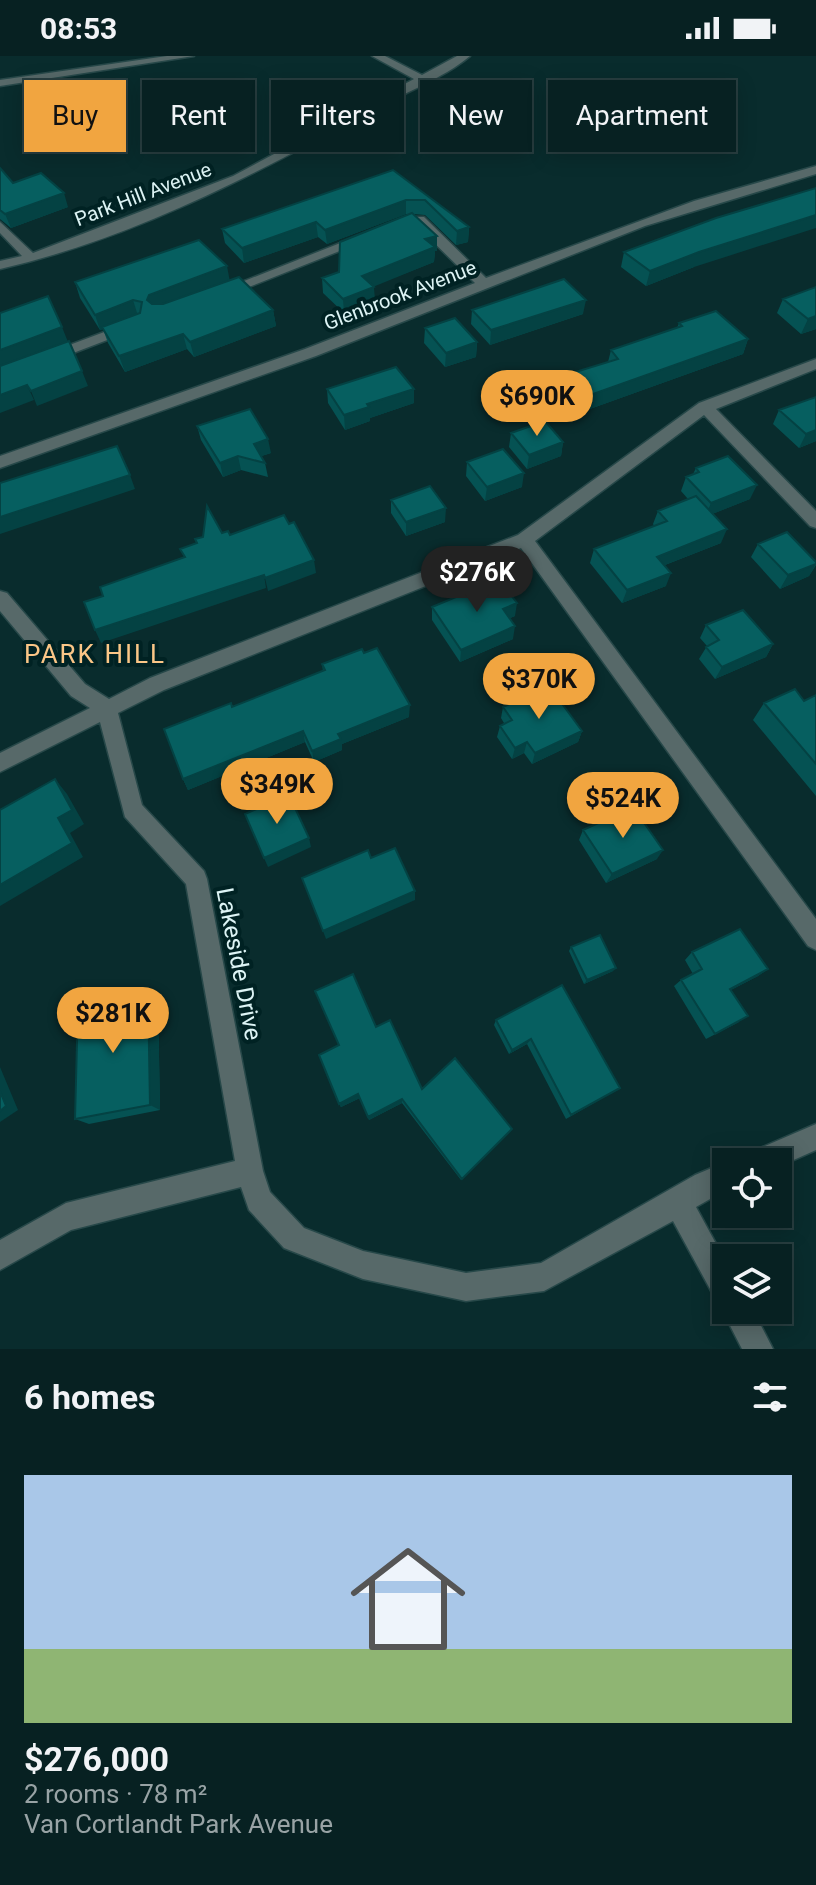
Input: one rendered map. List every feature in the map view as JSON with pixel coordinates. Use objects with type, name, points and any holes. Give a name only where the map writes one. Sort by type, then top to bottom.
[{"type":"street","points":[[0,83],[189,56]]},
{"type":"street","points":[[377,56],[419,78]]},
{"type":"street","name":"Park Hill Avenue","points":[[0,265],[31,258],[237,179],[419,78],[465,56]]},
{"type":"street","name":"Glenbrook Avenue","points":[[0,462],[351,337],[716,197],[816,170]]},
{"type":"street","points":[[398,225],[418,220],[484,284]]},
{"type":"street","points":[[0,226],[31,258]]},
{"type":"street","points":[[204,299],[372,236]]},
{"type":"street","points":[[0,376],[139,323]]},
{"type":"street","points":[[0,763],[157,684],[524,540],[705,407],[816,364]]},
{"type":"street","points":[[705,407],[816,522]]},
{"type":"street","points":[[524,540],[816,938]]},
{"type":"street","points":[[0,598],[78,690],[106,707]]},
{"type":"street","name":"Lakeside Drive","points":[[106,707],[133,810],[196,879],[250,1171],[259,1200],[294,1238],[363,1265],[466,1287],[544,1277],[712,1182]]},
{"type":"street","points":[[790,1148],[816,1137]]},
{"type":"street","points":[[0,1256],[66,1217],[250,1171]]},
{"type":"street","points":[[678,1203],[712,1265]]},
{"type":"street","points":[[745,1324],[758,1349]]},
{"type":"building","points":[[0,168],[13,183],[41,173],[64,193],[5,214],[0,210]]},
{"type":"building","points":[[393,170],[469,227],[457,231],[425,200],[406,200],[325,230],[316,222],[242,248],[222,229]]},
{"type":"building","points":[[816,188],[816,215],[650,271],[624,252],[716,218]]},
{"type":"building","points":[[412,213],[437,236],[425,239],[435,247],[362,276],[374,287],[343,299],[322,278],[339,272],[340,242]]},
{"type":"building","points":[[199,240],[227,266],[149,295],[147,300],[152,304],[163,304],[239,277],[273,310],[190,342],[183,334],[119,356],[102,327],[140,313],[142,302],[133,300],[95,315],[75,282]]},
{"type":"building","points":[[564,279],[586,300],[491,330],[472,310]]},
{"type":"building","points":[[816,287],[816,316],[808,319],[783,299]]},
{"type":"building","points":[[48,296],[62,327],[0,350],[0,313]]},
{"type":"building","points":[[716,311],[748,339],[565,404],[546,381],[618,359],[611,350]]},
{"type":"building","points":[[455,318],[477,342],[446,353],[425,328]]},
{"type":"building","points":[[69,341],[82,371],[31,391],[27,385],[0,395],[0,366]]},
{"type":"building","points":[[396,367],[414,389],[344,415],[327,389]]},
{"type":"building","points":[[816,397],[816,430],[806,434],[779,410]]},
{"type":"building","points":[[250,409],[268,439],[254,444],[265,463],[238,456],[220,463],[197,426]]},
{"type":"building","points":[[545,421],[563,442],[529,455],[511,433]]},
{"type":"building","points":[[117,446],[130,475],[0,517],[0,483]]},
{"type":"building","points":[[503,449],[524,473],[487,487],[467,462]]},
{"type":"building","points":[[728,456],[757,485],[711,503],[686,477],[699,472],[696,468]]},
{"type":"building","points":[[430,486],[446,508],[406,522],[391,500]]},
{"type":"building","points":[[696,496],[727,529],[657,557],[671,573],[627,590],[594,549],[667,521],[658,511]]},
{"type":"building","points":[[207,506],[222,533],[228,531],[230,535],[284,515],[289,524],[294,522],[314,560],[95,630],[84,602],[103,596],[100,587],[185,557],[180,549],[197,543],[195,539],[203,537]]},
{"type":"building","points":[[787,532],[816,564],[788,575],[758,544]]},
{"type":"building","points":[[499,579],[517,603],[503,609],[515,626],[461,650],[432,607]]},
{"type":"building","points":[[743,610],[773,644],[722,667],[706,647],[719,640],[706,625]]},
{"type":"building","points":[[377,648],[410,705],[338,734],[341,739],[312,751],[303,731],[183,779],[164,729],[231,703],[232,707],[325,670],[322,664],[362,649],[364,653]]},
{"type":"building","points":[[549,686],[582,731],[535,753],[527,742],[515,748],[500,726],[512,720],[503,707]]},
{"type":"building","points":[[795,689],[804,701],[816,695],[816,764],[764,703]]},
{"type":"building","points":[[55,779],[72,810],[58,818],[72,843],[0,885],[0,810]]},
{"type":"building","points":[[289,795],[309,838],[264,858],[245,814]]},
{"type":"building","points":[[633,807],[663,850],[612,874],[583,830]]},
{"type":"building","points":[[395,848],[415,891],[323,931],[302,878],[368,850],[371,858]]},
{"type":"building","points":[[740,929],[768,969],[730,989],[748,1016],[715,1034],[681,980],[702,969],[692,952]]},
{"type":"building","points":[[600,935],[616,968],[587,980],[571,947]]},
{"type":"building","points":[[353,974],[376,1027],[390,1020],[422,1089],[455,1058],[512,1129],[462,1179],[402,1099],[368,1117],[358,1094],[339,1104],[319,1055],[339,1045],[315,991]]},
{"type":"building","points":[[562,985],[620,1088],[571,1115],[531,1039],[512,1050],[496,1020]]},
{"type":"building","points":[[148,991],[150,1105],[75,1119],[78,1003]]},
{"type":"building","points":[[0,1091],[6,1106],[0,1111]]},
{"type":"district","name":"PARK HILL","points":[[95,654]]}]
